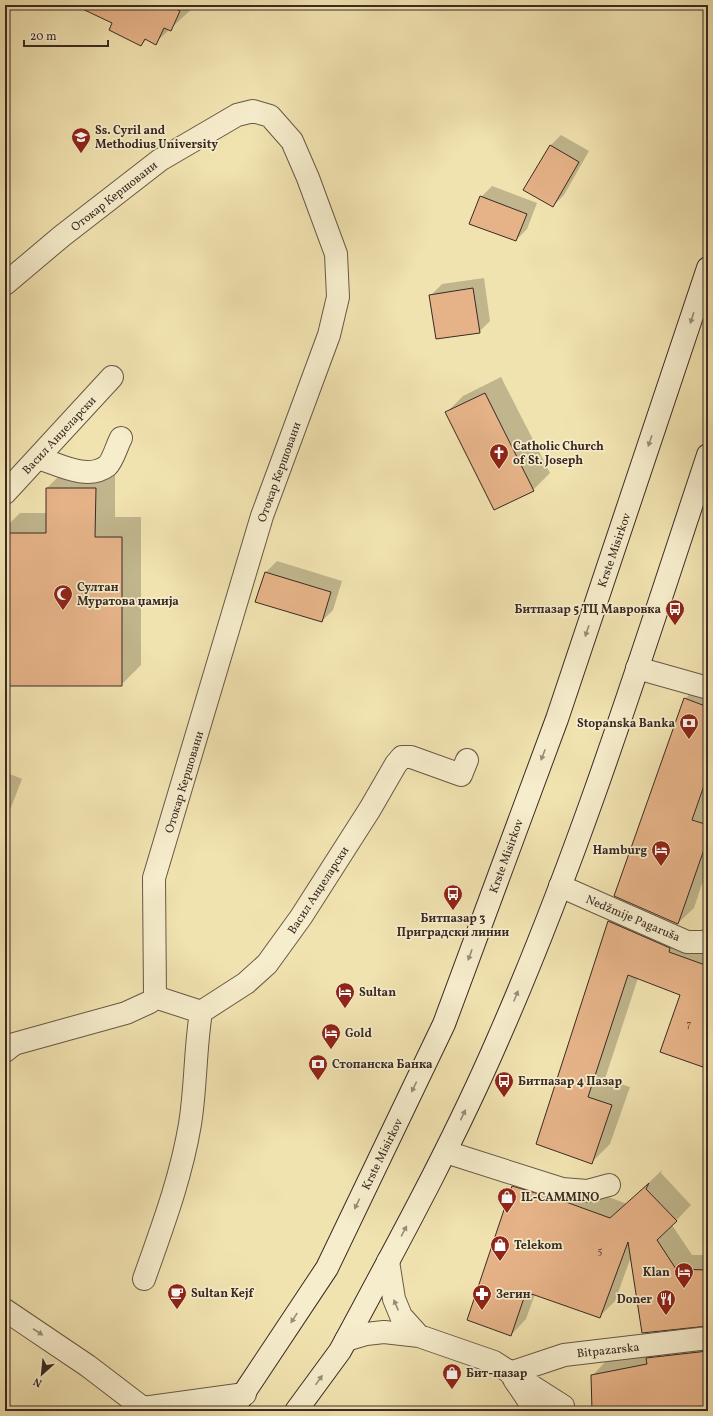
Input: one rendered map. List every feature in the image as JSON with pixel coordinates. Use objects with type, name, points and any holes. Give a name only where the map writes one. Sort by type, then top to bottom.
[{"type":"street","name":"Отокар Кершовани","points":[[5,284],[62,236],[160,160],[237,115],[253,111],[270,116],[292,141],[308,178],[336,254],[338,297],[329,336],[262,516],[154,878],[156,997]]},
{"type":"street","name":"Krste Misirkov","points":[[238,1403],[327,1268],[444,1024],[557,718],[708,268]]},
{"type":"street","name":"Васил Анџеларски","points":[[5,493],[112,377]]},
{"type":"street","points":[[38,458],[83,472],[96,471],[108,465],[121,438]]},
{"type":"street","points":[[296,1411],[340,1351],[346,1340],[446,1152],[498,1039],[560,886],[637,668],[708,455]]},
{"type":"street","points":[[637,668],[708,688]]},
{"type":"street","name":"Васил Анџеларски","points":[[201,1012],[246,983],[267,964],[301,917],[370,809],[396,764],[402,757],[411,757],[464,767]]},
{"type":"street","name":"Nedžmije Pagaruša","points":[[560,886],[687,942],[705,942],[708,940]]},
{"type":"street","points":[[5,1050],[14,1044],[126,1013],[150,1002],[156,997],[201,1012],[196,1041],[190,1123],[179,1178],[144,1279]]},
{"type":"street","points":[[446,1152],[562,1189],[587,1191],[609,1186]]},
{"type":"street","points":[[388,1260],[394,1299],[401,1316],[420,1336]]},
{"type":"street","points":[[5,1310],[88,1366],[143,1410],[238,1403]]},
{"type":"street","points":[[346,1340],[366,1334],[384,1332],[420,1336],[494,1362],[563,1406],[563,1411]]},
{"type":"street","name":"Bitpazarska","points":[[510,1373],[564,1355],[708,1338]]},
{"type":"street","points":[[510,1373],[533,1407],[532,1411]]},
{"type":"building","points":[[74,5],[175,5],[173,8],[180,11],[171,31],[164,28],[156,45],[145,39],[141,46],[109,30],[112,23]]},
{"type":"building","points":[[550,145],[579,162],[553,207],[523,190]]},
{"type":"building","points":[[480,196],[527,214],[516,241],[469,224]]},
{"type":"building","points":[[473,288],[480,333],[436,339],[429,295]]},
{"type":"building","name":"Catholic Church of St. Joseph","points":[[485,393],[534,491],[494,510],[445,412]]},
{"type":"building","name":"Султан Муратова џамија","points":[[46,488],[96,488],[95,537],[122,537],[122,686],[5,686],[5,533],[46,533]]},
{"type":"building","points":[[265,572],[331,592],[322,622],[255,602]]},
{"type":"building","points":[[684,698],[708,707],[708,774],[692,820],[708,825],[708,838],[678,924],[614,896]]},
{"type":"building","points":[[608,921],[670,948],[669,952],[708,966],[708,1053],[703,1067],[660,1052],[680,995],[628,975],[588,1097],[612,1105],[592,1164],[536,1144]]},
{"type":"building","points":[[649,1183],[646,1189],[677,1221],[657,1240],[676,1269],[708,1270],[708,1326],[642,1333],[628,1242],[600,1318],[526,1292],[511,1336],[467,1320],[512,1186],[566,1202],[610,1218]]},
{"type":"building","points":[[708,1351],[708,1411],[592,1411],[591,1375],[647,1364],[646,1358]]},
{"type":"place","name":"Ss. Cyril and Methodius University","points":[[81,154]]},
{"type":"place","name":"Catholic Church of St. Joseph","points":[[499,470]]},
{"type":"place","name":"Султан Муратова џамија","points":[[63,611]]},
{"type":"place","name":"Битпазар 5 ТЦ Мавровка","points":[[675,626]]},
{"type":"place","name":"Stopanska Banka","points":[[689,740]]},
{"type":"place","name":"Hamburg","points":[[661,867]]},
{"type":"place","name":"Битпазар 3 Приградски линии","points":[[453,911]]},
{"type":"place","name":"Sultan","points":[[345,1009]]},
{"type":"place","name":"Gold","points":[[331,1050]]},
{"type":"place","name":"Стопанска Банка","points":[[318,1081]]},
{"type":"place","name":"Битпазар 4 Пазар","points":[[504,1098]]},
{"type":"place","name":"IL-CAMMINO","points":[[507,1214]]},
{"type":"place","name":"Telekom","points":[[500,1262]]},
{"type":"place","name":"Klan","points":[[684,1289]]},
{"type":"place","name":"Sultan Kejf","points":[[177,1310]]},
{"type":"place","name":"Зегин","points":[[482,1311]]},
{"type":"place","name":"Doner","points":[[666,1316]]},
{"type":"place","name":"Бит-пазар","points":[[452,1390]]}]
